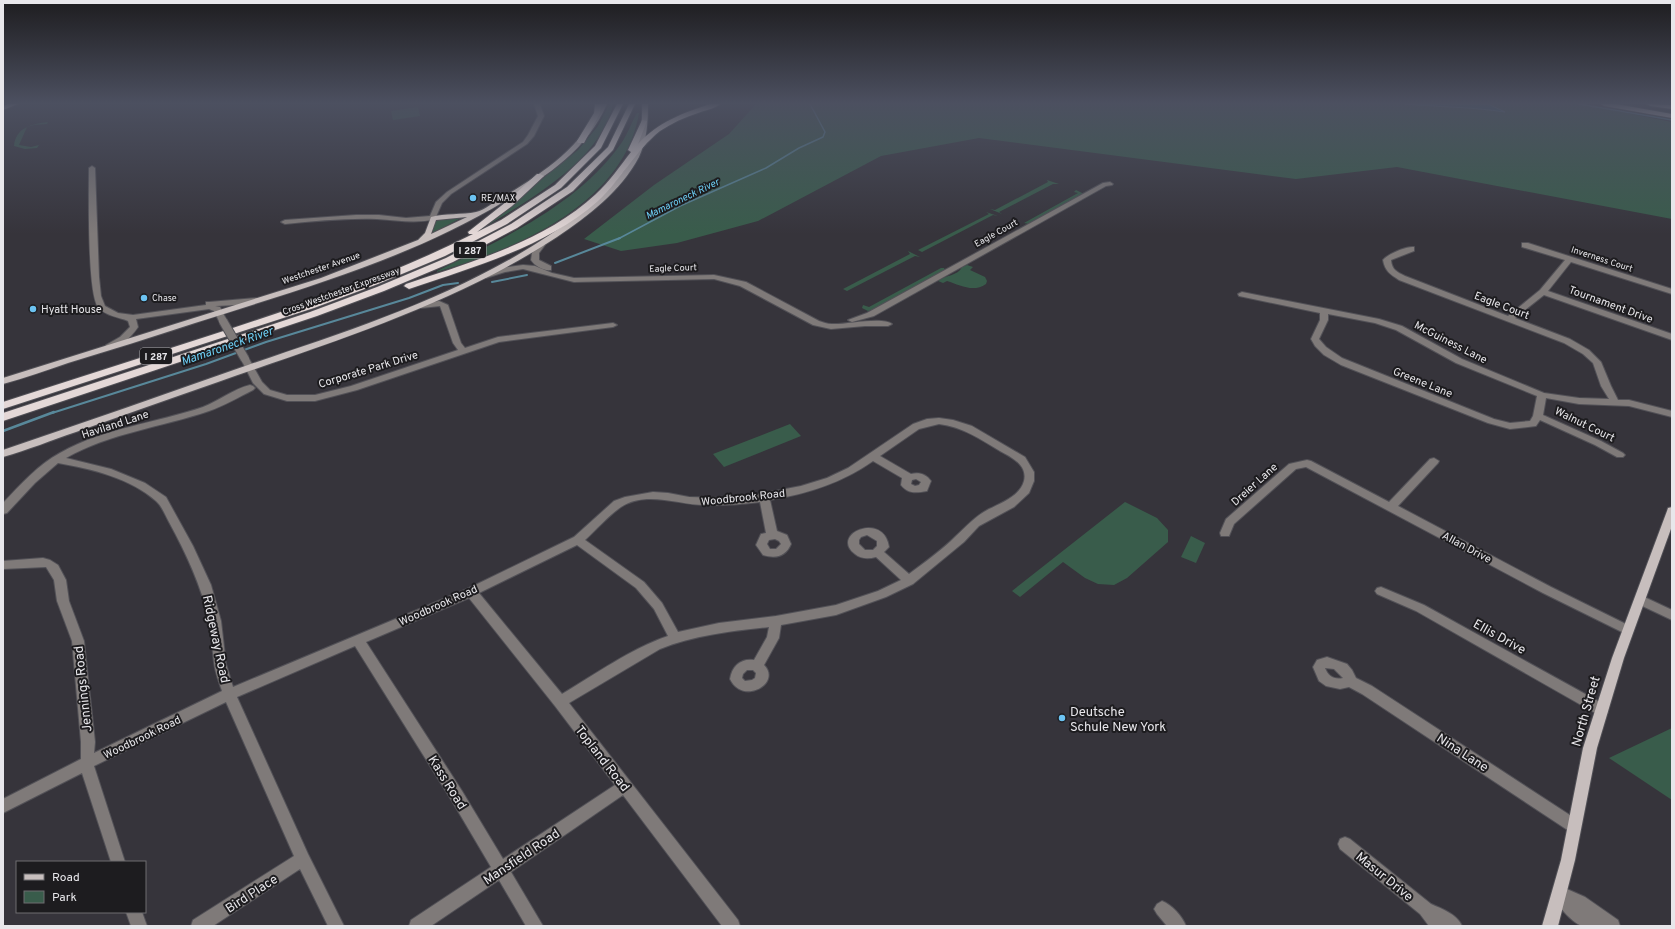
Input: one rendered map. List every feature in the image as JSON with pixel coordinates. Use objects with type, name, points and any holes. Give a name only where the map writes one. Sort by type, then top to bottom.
[{"type":"highway","name":"Cross Westchester Expressway","points":[[3,406],[310,306],[412,267],[492,228],[529,206],[558,185],[586,161],[597,147]]},
{"type":"highway","name":"Cross Westchester Expressway","points":[[3,417],[261,332],[339,305],[403,280],[468,251],[525,219],[569,189],[604,156],[610,147]]},
{"type":"highway","points":[[624,166],[634,147]]},
{"type":"highway","points":[[261,332],[391,291],[475,263],[516,247],[551,230],[579,212],[603,191],[639,149]]},
{"type":"highway","points":[[412,267],[467,236],[509,204],[540,176]]},
{"type":"main road","name":"Westchester Avenue","points":[[3,381],[104,349],[221,317],[347,272],[416,244],[486,210],[540,176],[575,147]]},
{"type":"main road","points":[[3,454],[250,368],[421,306],[486,276],[541,245],[583,216],[608,193],[630,167],[639,149]]},
{"type":"main road","points":[[416,244],[428,234],[433,218],[466,215],[486,210]]},
{"type":"main road","name":"North Street","points":[[1550,926],[1560,894],[1590,748],[1618,658],[1671,518]]},
{"type":"street","points":[[285,222],[356,216],[406,220],[433,218],[439,202],[449,193],[516,147]]},
{"type":"street","points":[[92,168],[93,238],[97,296],[99,302],[107,311],[124,316],[132,320],[134,323],[131,332],[123,339],[104,349]]},
{"type":"street","name":"Eagle Court","points":[[851,325],[1105,184],[1110,184]]},
{"type":"street","name":"Eagle Court","points":[[541,245],[535,254],[536,262],[564,272],[588,275],[695,272],[724,273],[750,281],[822,320],[830,322],[843,321],[871,314]]},
{"type":"street","name":"Inverness Court","points":[[1525,245],[1672,292]]},
{"type":"street","name":"Eagle Court","points":[[1411,249],[1389,258],[1388,267],[1392,272],[1402,278],[1567,341],[1586,352],[1597,362],[1606,386],[1615,402]]},
{"type":"street","points":[[1509,319],[1543,292],[1570,259]]},
{"type":"street","name":"Eagle Court","points":[[486,276],[504,270],[524,267],[532,268],[550,275],[574,280],[705,277],[724,279],[743,284],[816,323],[831,327],[888,324]]},
{"type":"street","points":[[124,316],[149,316],[204,305],[244,303],[305,286]]},
{"type":"street","name":"Tournament Drive","points":[[1543,292],[1672,337]]},
{"type":"street","points":[[448,294],[447,300],[463,351]]},
{"type":"street","name":"McGuiness Lane","points":[[1242,294],[1376,321],[1400,328],[1459,361],[1542,396],[1580,401],[1629,403],[1672,414]]},
{"type":"street","points":[[421,306],[438,303],[444,305],[457,343],[463,351]]},
{"type":"street","points":[[180,310],[209,307],[217,309],[221,317]]},
{"type":"street","name":"Greene Lane","points":[[1324,310],[1324,320],[1315,340],[1318,346],[1335,359],[1491,421],[1510,426],[1533,424],[1538,416]]},
{"type":"street","name":"Corporate Park Drive","points":[[221,317],[258,383],[267,392],[287,398],[315,398],[354,388],[498,340],[613,325]]},
{"type":"street","name":"Haviland Lane","points":[[3,510],[27,485],[58,460],[73,451],[112,436],[206,409],[250,388]]},
{"type":"street","points":[[1538,416],[1542,396]]},
{"type":"street","name":"Walnut Court","points":[[1538,416],[1598,443],[1620,455]]},
{"type":"street","name":"Woodbrook Road","points":[[3,806],[87,763],[229,694],[471,592],[578,540],[618,504],[635,498],[652,495],[691,501],[713,501],[764,497],[798,491],[844,475],[915,426],[940,421],[951,422],[970,428],[1020,459],[1029,472],[1029,481],[1025,490],[1010,504],[993,512],[976,523],[960,539],[909,581],[858,604],[821,613],[776,621],[719,628],[674,638],[656,645],[627,661],[560,702]]},
{"type":"street","points":[[873,456],[909,477]]},
{"type":"street","name":"Ridgeway Road","points":[[58,460],[107,471],[141,485],[162,500],[188,546],[205,585],[215,621],[220,664],[229,694],[303,859],[336,926]]},
{"type":"street","points":[[1391,507],[1434,461]]},
{"type":"street","name":"Allan Drive","points":[[1307,463],[1547,590],[1628,630]]},
{"type":"street","name":"Dreier Lane","points":[[1225,533],[1230,522],[1292,466],[1307,463]]},
{"type":"street","points":[[764,497],[772,535]]},
{"type":"street","points":[[578,540],[640,585],[658,606],[674,638]]},
{"type":"street","points":[[877,552],[909,581]]},
{"type":"street","name":"Jennings Road","points":[[3,565],[43,562],[50,564],[54,568],[60,580],[64,601],[78,641],[88,742],[87,768],[118,861]]},
{"type":"street","name":"Ellis Drive","points":[[1381,591],[1420,608],[1602,710]]},
{"type":"street","name":"Topland Road","points":[[471,592],[560,702],[732,926]]},
{"type":"street","points":[[1640,600],[1672,615]]},
{"type":"street","points":[[756,666],[773,638],[776,621]]},
{"type":"street","name":"Kass Road","points":[[358,640],[457,796],[535,926]]},
{"type":"street","name":"Nina Lane","points":[[1350,681],[1367,690],[1574,826]]},
{"type":"street","name":"Mansfield Road","points":[[417,926],[625,786]]},
{"type":"street","name":"Masur Drive","points":[[1345,844],[1425,909],[1439,926]]},
{"type":"street","name":"Bird Place","points":[[199,926],[303,859]]},
{"type":"street","points":[[1560,894],[1577,913],[1596,926]]},
{"type":"street","points":[[1560,894],[1580,902],[1612,926]]},
{"type":"street","points":[[1162,909],[1178,926]]},
{"type":"street","name":"Masur Drive","points":[[1425,909],[1441,916],[1454,926]]},
{"type":"street","points":[[134,913],[139,926]]},
{"type":"green space","points":[[19,147],[37,147],[37,148],[25,149]]},
{"type":"green space","points":[[580,147],[591,147],[581,159],[545,188],[490,224],[487,223]]},
{"type":"green space","points":[[618,147],[628,147],[612,173],[590,197],[562,218],[532,236],[500,250],[437,272],[536,219],[582,186],[602,167]]},
{"type":"green space","points":[[709,147],[928,147],[881,156],[758,221],[677,243],[621,251],[584,239],[654,185]]},
{"type":"green space","points":[[1051,147],[1672,147],[1672,219],[1397,167],[1296,179]]},
{"type":"green space","points":[[1047,180],[1059,184],[1053,184],[999,212],[1002,214],[990,209],[995,210],[1048,182]]},
{"type":"green space","points":[[1076,190],[1084,194],[1029,224],[1024,223],[1078,193],[1074,192]]},
{"type":"green space","points":[[986,212],[998,216],[993,215],[922,252],[918,250],[989,214]]},
{"type":"green space","points":[[463,217],[431,234],[435,221],[440,219]]},
{"type":"green space","points":[[908,251],[920,257],[915,256],[847,291],[843,289],[910,254]]},
{"type":"green space","points":[[967,265],[973,267],[970,270],[985,277],[987,281],[986,284],[981,287],[971,288],[947,281],[943,283],[938,281],[958,272],[962,267]]},
{"type":"green space","points":[[941,268],[944,268],[945,270],[873,310],[868,311],[862,308],[863,305],[869,307]]},
{"type":"green space","points":[[790,424],[801,436],[724,467],[713,454]]},
{"type":"green space","points":[[1125,502],[1157,518],[1168,530],[1168,542],[1127,578],[1114,585],[1098,584],[1085,578],[1063,562],[1020,597],[1012,591]]},
{"type":"green space","points":[[1191,536],[1205,543],[1196,563],[1181,557]]},
{"type":"green space","points":[[1672,728],[1672,800],[1609,758]]},
{"type":"waterway","name":"Mamaroneck River","points":[[620,238],[680,206],[766,168],[800,147]]},
{"type":"waterway","name":"Mamaroneck River","points":[[555,263],[620,238]]},
{"type":"waterway","name":"Mamaroneck River","points":[[492,282],[527,275]]},
{"type":"waterway","name":"Mamaroneck River","points":[[52,413],[206,364],[266,342],[409,298],[443,285],[458,283]]},
{"type":"waterway","name":"Mamaroneck River","points":[[3,431],[54,412]]},
{"type":"place","name":"RE/MAX","points":[[473,198]]},
{"type":"place","name":"Chase","points":[[144,298]]},
{"type":"place","name":"Hyatt House","points":[[33,309]]},
{"type":"place","name":"Deutsche Schule New York","points":[[1062,718]]}]
